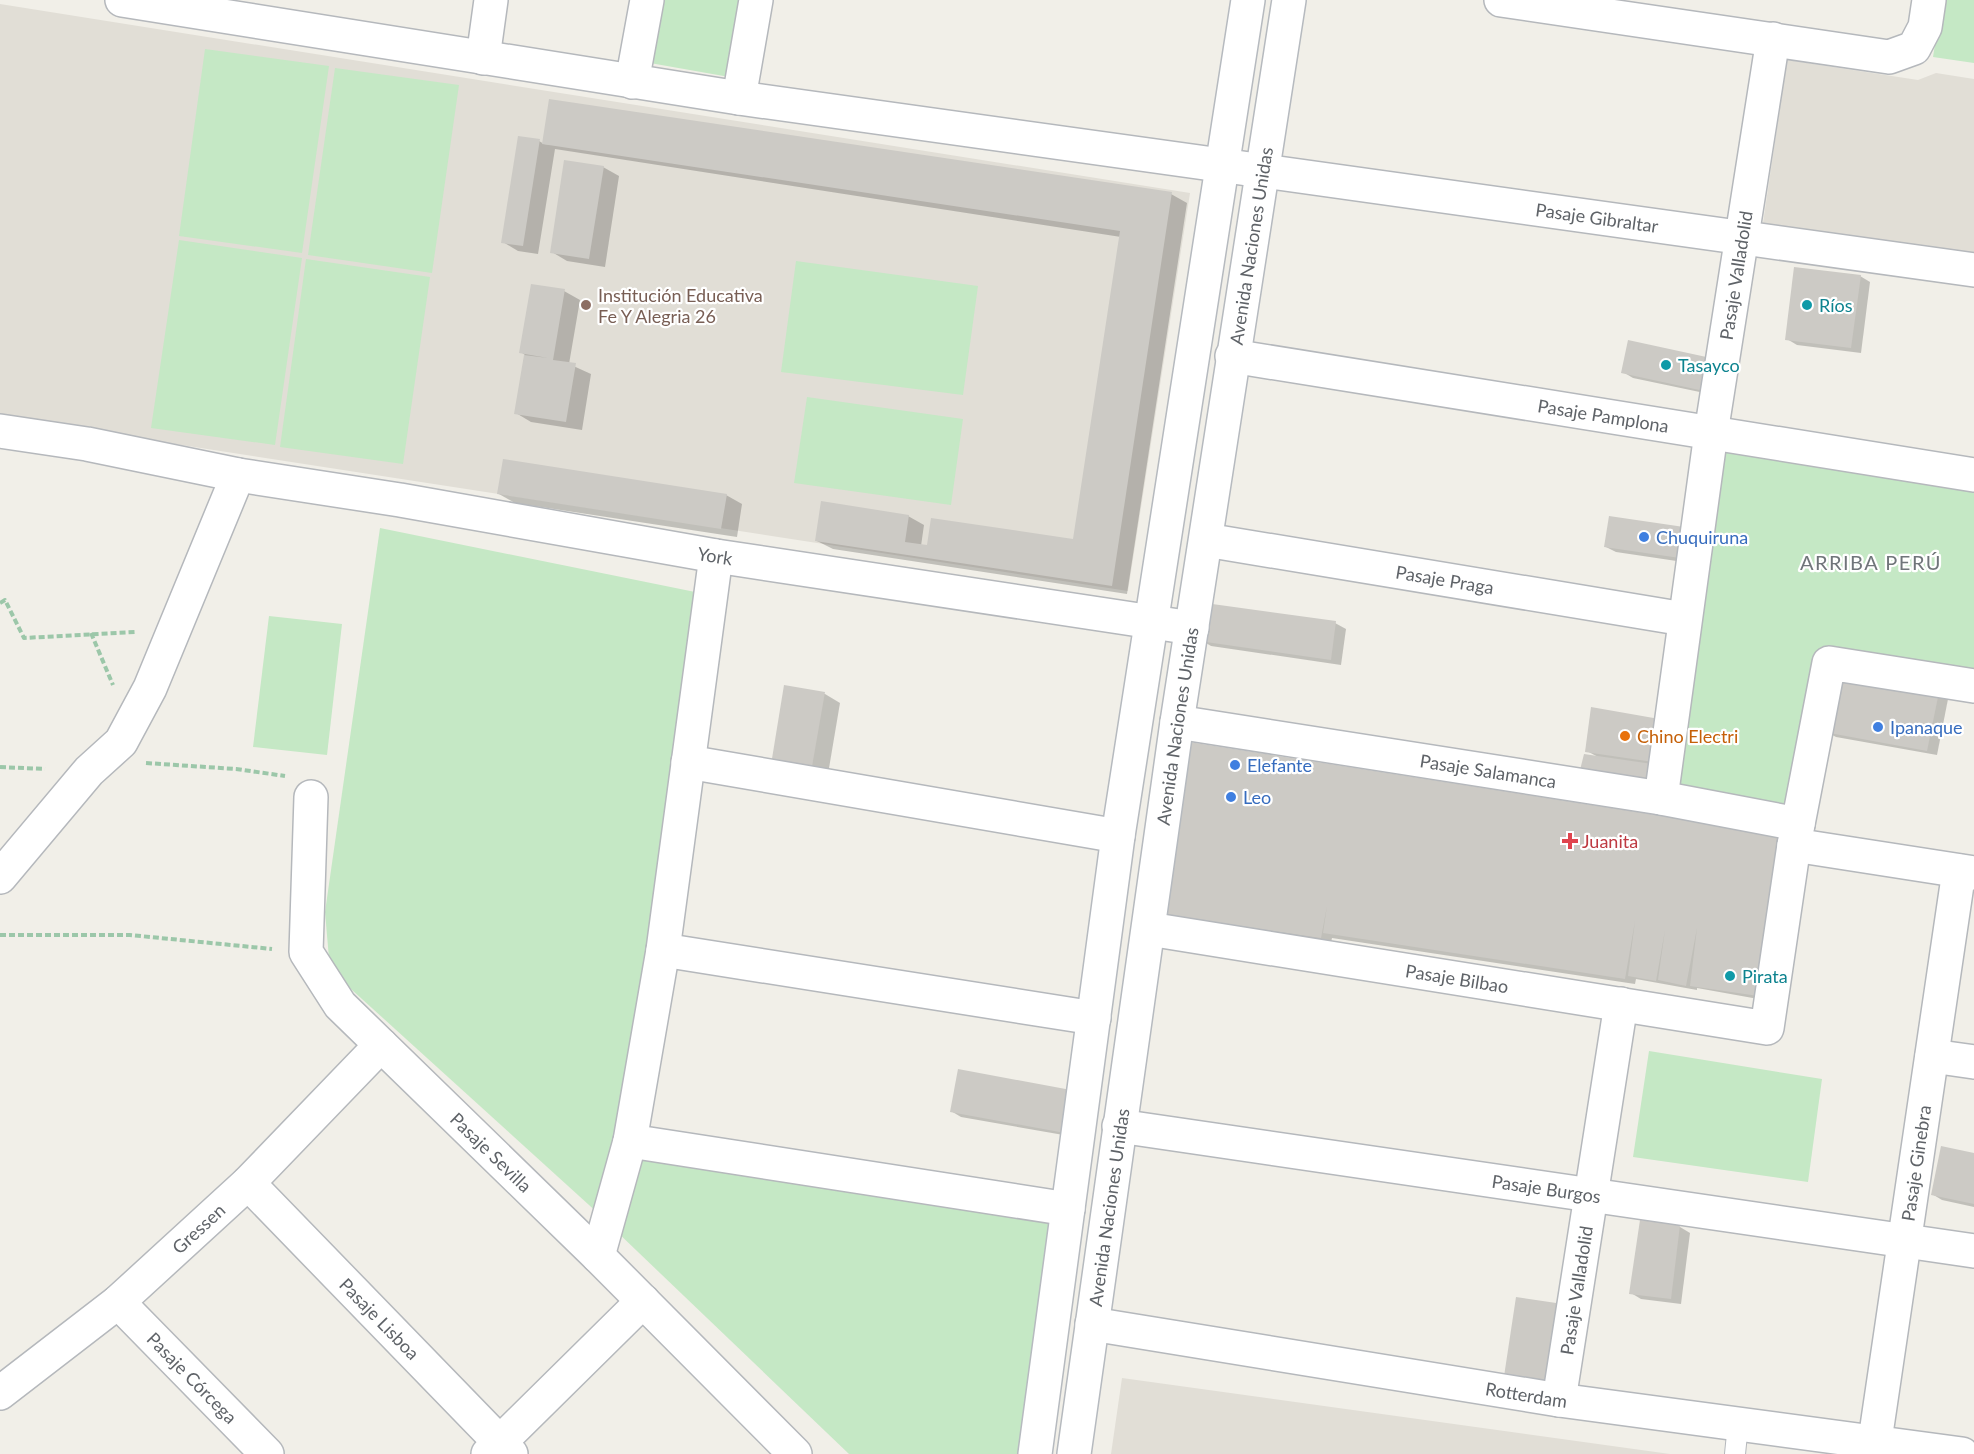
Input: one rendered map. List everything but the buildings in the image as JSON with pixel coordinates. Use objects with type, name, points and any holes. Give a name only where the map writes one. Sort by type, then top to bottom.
[{"type":"street","name":"Pasaje Gibraltar","points":[[122,0],[267,11],[483,58],[632,82],[1221,167],[1261,170],[1974,270]]},
{"type":"street","points":[[483,58],[491,0]]},
{"type":"street","points":[[632,82],[647,0]]},
{"type":"street","points":[[739,98],[756,0]]},
{"type":"street","points":[[1035,1454],[1118,836],[1248,0]]},
{"type":"street","name":"Avenida Naciones Unidas","points":[[1074,1454],[1177,722],[1289,0]]},
{"type":"street","points":[[1502,0],[1889,57],[1914,48],[1925,27],[1929,0]]},
{"type":"street","name":"Pasaje Valladolid","points":[[1661,798],[1711,433],[1773,39]]},
{"type":"street","name":"Pasaje Pamplona","points":[[1232,356],[1974,475]]},
{"type":"street","name":"York","points":[[0,431],[87,444],[238,475],[400,500],[716,556],[1192,628]]},
{"type":"street","points":[[0,877],[89,771],[121,742],[150,688],[238,475]]},
{"type":"street","name":"Pasaje Praga","points":[[1206,540],[1684,618]]},
{"type":"street","points":[[598,1256],[630,1141],[663,950],[716,556]]},
{"type":"street","points":[[1796,835],[1829,663],[1974,686]]},
{"type":"street","name":"Pasaje Salamanca","points":[[1177,722],[1661,798],[1796,835],[1966,872]]},
{"type":"street","points":[[688,762],[1118,836]]},
{"type":"street","points":[[306,952],[311,796]]},
{"type":"street","name":"Pasaje Bilbao","points":[[1149,929],[1767,1028],[1796,835]]},
{"type":"street","name":"Pasaje Ginebra","points":[[1874,1447],[1932,1056],[1966,872]]},
{"type":"street","points":[[663,950],[1094,1018]]},
{"type":"street","name":"Pasaje Sevilla","points":[[306,952],[340,1005],[598,1256],[795,1454]]},
{"type":"street","name":"Pasaje Valladolid","points":[[1559,1400],[1621,1004]]},
{"type":"street","name":"Gressen","points":[[0,1393],[118,1302],[248,1183],[381,1045]]},
{"type":"street","points":[[1932,1056],[1974,1062]]},
{"type":"street","name":"Pasaje Burgos","points":[[1119,1126],[1974,1251]]},
{"type":"street","points":[[630,1141],[1068,1209]]},
{"type":"street","name":"Pasaje Lisboa","points":[[248,1183],[499,1450]]},
{"type":"street","points":[[499,1450],[643,1301]]},
{"type":"street","name":"Pasaje Córcega","points":[[118,1302],[267,1454]]},
{"type":"street","name":"Rotterdam","points":[[1092,1324],[1559,1400],[1737,1439],[1962,1454]]},
{"type":"path","points":[[0,603],[6,600],[24,638],[91,633]]},
{"type":"path","points":[[149,765],[236,769],[285,776],[311,796]]},
{"type":"path","points":[[0,935],[130,935],[306,952]]},
{"type":"shaded area","name":"Institución Educativa Fe Y Alegria 26","points":[[0,4],[1190,193],[1128,591],[0,417]]},
{"type":"shaded area","points":[[1787,60],[1918,80],[1936,73],[1974,79],[1974,254],[1763,223]]},
{"type":"shaded area","points":[[1122,1378],[1670,1454],[1111,1454]]},
{"type":"green space","points":[[659,0],[748,0],[735,78],[650,63]]},
{"type":"green space","points":[[1942,0],[1974,0],[1974,63],[1933,57]]},
{"type":"green space","points":[[205,49],[329,66],[302,253],[179,236]]},
{"type":"green space","points":[[335,68],[459,85],[432,273],[308,255]]},
{"type":"green space","points":[[179,240],[302,258],[275,445],[151,428]]},
{"type":"green space","points":[[306,259],[430,277],[403,464],[280,447]]},
{"type":"green space","points":[[796,261],[978,286],[963,395],[781,372]]},
{"type":"green space","points":[[807,397],[963,419],[951,505],[794,483]]},
{"type":"green space","points":[[1714,446],[1974,491],[1974,680],[1824,656],[1793,817],[1668,793]]},
{"type":"green space","points":[[380,528],[705,594],[643,1055],[600,1215],[330,970],[325,912]]},
{"type":"green space","points":[[269,616],[342,624],[327,755],[253,747]]},
{"type":"green space","points":[[1649,1051],[1822,1079],[1808,1182],[1633,1157]]},
{"type":"green space","points":[[636,1146],[1057,1208],[1024,1454],[849,1454],[614,1229]]},
{"type":"place","name":"Institución Educativa Fe Y Alegria 26","points":[[586,305]]},
{"type":"place","name":"Ríos","points":[[1807,305]]},
{"type":"place","name":"Tasayco","points":[[1666,365]]},
{"type":"place","name":"Chuquiruna","points":[[1644,537]]},
{"type":"place","name":"Ipanaque","points":[[1878,727]]},
{"type":"place","name":"Chino Electri","points":[[1625,736]]},
{"type":"place","name":"Elefante","points":[[1235,765]]},
{"type":"place","name":"Leo","points":[[1231,797]]},
{"type":"place","name":"Juanita","points":[[1570,841]]},
{"type":"place","name":"Pirata","points":[[1730,976]]},
{"type":"district","name":"ARRIBA PERÚ","points":[[1871,562]]}]
